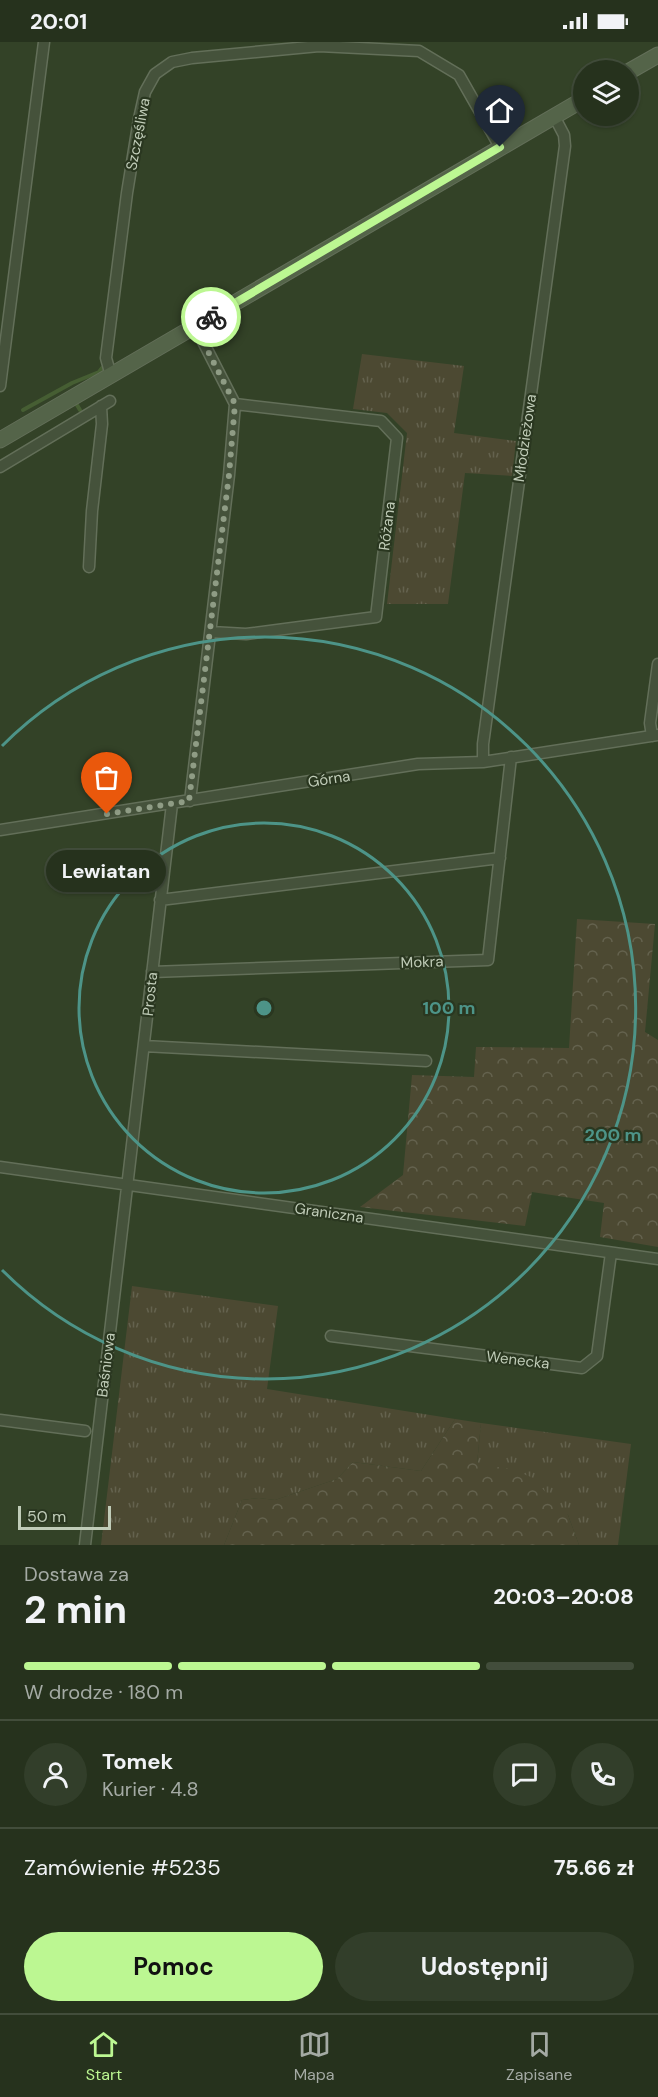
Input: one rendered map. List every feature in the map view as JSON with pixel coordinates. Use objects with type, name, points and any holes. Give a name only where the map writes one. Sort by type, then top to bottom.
[{"type":"street","points":[[0,386],[44,42]]},
{"type":"street","name":"Szczęśliwa","points":[[111,376],[106,358],[139,119],[145,92],[155,75],[172,62],[192,58],[319,46],[419,51],[459,75],[500,147]]},
{"type":"street","points":[[639,66],[658,55]]},
{"type":"street","points":[[0,440],[573,105]]},
{"type":"street","name":"Młodzieżowa","points":[[483,762],[484,733],[565,146],[564,135],[554,116]]},
{"type":"street","points":[[189,801],[211,632],[235,404],[195,326]]},
{"type":"street","points":[[0,467],[105,403],[92,511],[89,567]]},
{"type":"street","name":"Różana","points":[[211,632],[246,634],[376,617],[397,438],[381,421],[235,404]]},
{"type":"street","points":[[655,735],[650,723],[658,664]]},
{"type":"street","name":"Górna","points":[[0,830],[418,764],[483,762],[655,735]]},
{"type":"street","name":"Mokra","points":[[152,972],[488,960],[511,758]]},
{"type":"street","name":"Prosta","points":[[127,1185],[172,804]]},
{"type":"street","points":[[160,900],[500,858]]},
{"type":"street","points":[[144,1046],[426,1061]]},
{"type":"street","name":"Graniczna","points":[[0,1167],[658,1260]]},
{"type":"street","name":"Baśniowa","points":[[85,1545],[127,1185]]},
{"type":"street","name":"Wenecka","points":[[331,1336],[582,1368],[597,1356],[611,1253]]},
{"type":"street","points":[[0,1420],[86,1431]]},
{"type":"green space","points":[[362,354],[464,366],[454,433],[516,441],[512,476],[465,473],[448,604],[387,604],[407,433],[387,413],[353,409]]},
{"type":"green space","points":[[577,919],[655,924],[645,1032],[658,1040],[658,1247],[600,1237],[604,1203],[532,1192],[525,1226],[360,1207],[403,1175],[412,1075],[474,1077],[476,1047],[569,1048]]},
{"type":"green space","points":[[132,1286],[278,1306],[267,1389],[455,1419],[421,1471],[353,1462],[337,1479],[275,1500],[259,1498],[242,1500],[224,1545],[101,1545]]},
{"type":"green space","points":[[455,1419],[481,1423],[477,1464],[511,1469],[531,1477],[568,1515],[579,1545],[224,1545],[242,1500],[259,1498],[275,1500],[337,1479],[353,1462],[421,1471]]},
{"type":"green space","points":[[481,1423],[631,1444],[618,1545],[579,1545],[568,1515],[477,1464]]},
{"type":"waterway","points":[[23,410],[72,383],[99,372],[102,368]]},
{"type":"waterway","points":[[77,405],[80,410]]},
{"type":"way so far","points":[[107,814],[189,801],[229,475],[235,404],[195,326],[211,317]]},
{"type":"place","name":"Lewiatan","points":[[107,814]]},
{"type":"route","points":[[211,317],[500,147]]}]
